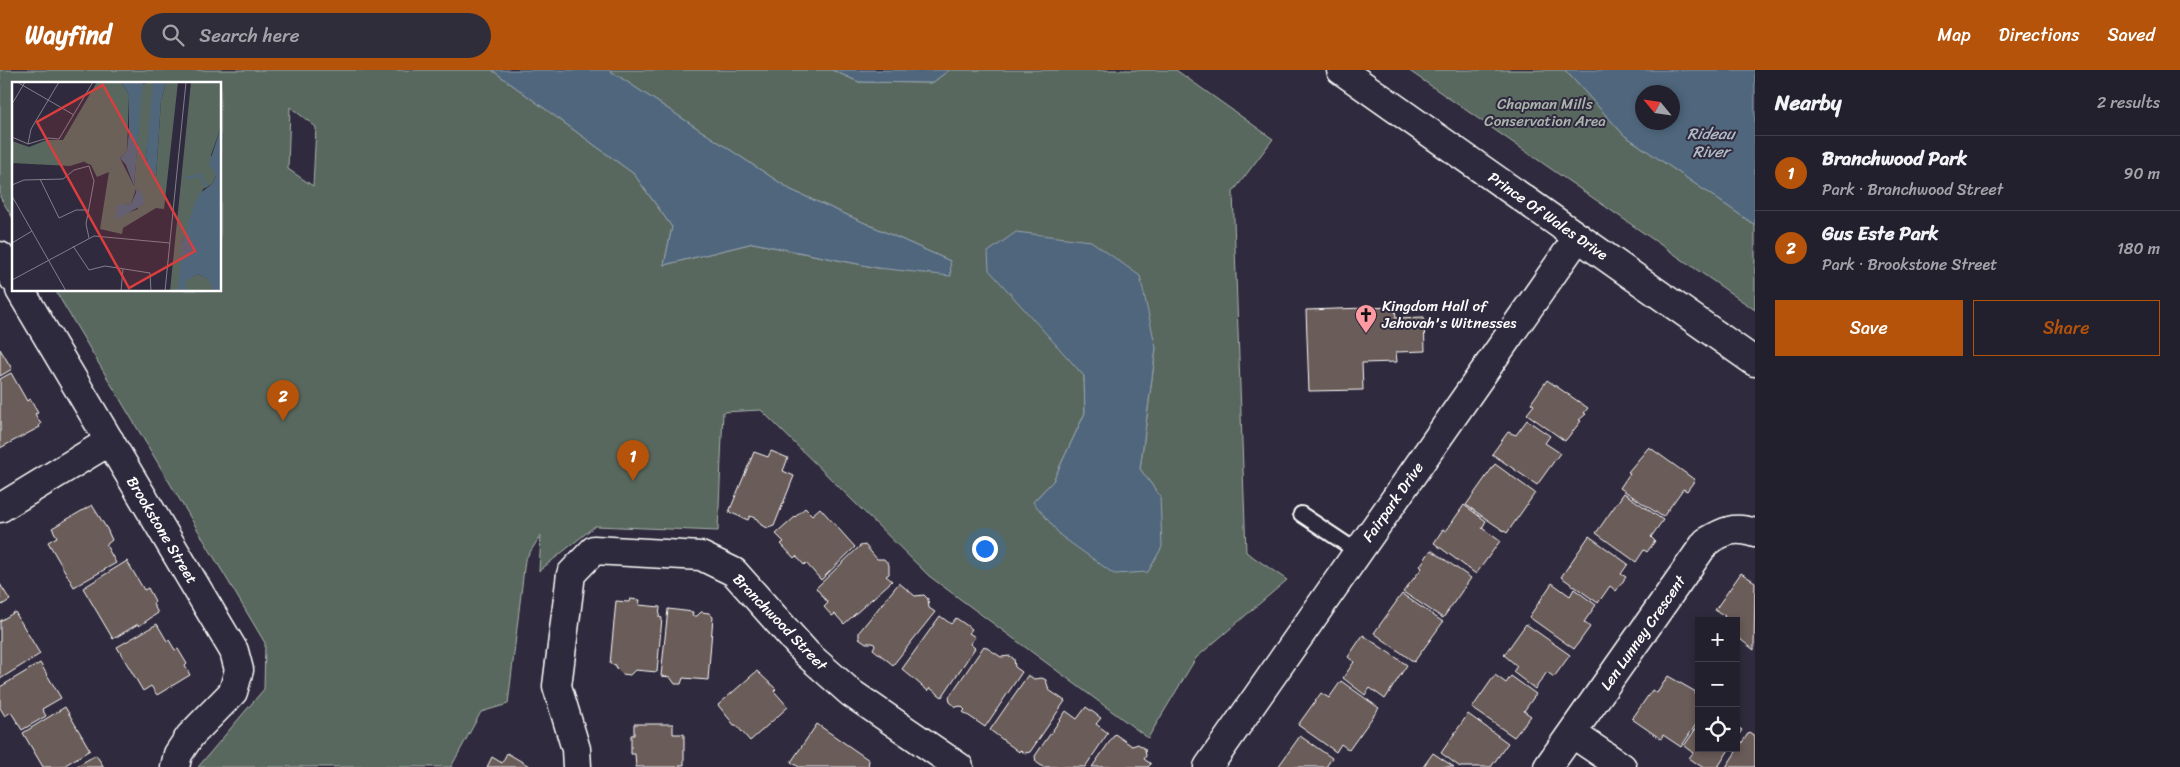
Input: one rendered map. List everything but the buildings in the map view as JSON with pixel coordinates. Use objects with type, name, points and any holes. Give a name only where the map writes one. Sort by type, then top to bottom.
[{"type":"street","name":"Prince Of Wales Drive","points":[[1341,70],[1755,362]]},
{"type":"street","name":"Fairpark Drive","points":[[1208,767],[1578,237]]},
{"type":"street","points":[[0,256],[12,276]]},
{"type":"street","name":"Brookstone Street","points":[[21,291],[234,650],[238,670],[233,692],[190,736],[178,754],[175,767]]},
{"type":"street","points":[[0,508],[110,441]]},
{"type":"street","name":"Len Lunney Crescent","points":[[1548,767],[1706,542],[1726,530],[1755,533]]},
{"type":"street","name":"Branchwood Street","points":[[577,767],[576,749],[558,686],[571,574],[594,550],[701,556],[734,572],[814,660],[851,693],[944,763]]},
{"type":"street","points":[[1573,734],[1622,767]]},
{"type":"lane","points":[[1301,514],[1358,552]]},
{"type":"green space","points":[[0,70],[492,70],[634,174],[672,227],[664,265],[753,243],[878,268],[950,261],[791,190],[609,70],[832,70],[859,82],[932,83],[949,70],[1176,70],[1273,139],[1233,192],[1246,552],[1287,580],[1196,658],[1148,738],[929,576],[761,410],[723,412],[718,531],[595,526],[539,571],[541,535],[525,560],[508,704],[481,712],[451,767],[198,767],[264,689],[265,643],[56,291],[221,291],[221,82],[12,82],[12,217],[0,197]],"holes":[[[290,107],[316,127],[313,186],[288,169]],[[1045,331],[1156,348],[1140,469],[1160,496],[1033,502],[1053,481],[1085,413],[1084,376]]]},
{"type":"green space","name":"Chapman Mills Conservation Area","points":[[1408,70],[1565,70],[1624,135],[1755,225],[1755,310]]},
{"type":"water","points":[[492,70],[609,70],[791,190],[950,261],[951,276],[878,268],[753,243],[664,265],[672,227],[634,174]]},
{"type":"water","points":[[832,70],[949,70],[932,83],[859,82]]},
{"type":"water","name":"Rideau River","points":[[1565,70],[1755,70],[1755,225],[1624,135]]},
{"type":"water","points":[[1016,232],[1091,241],[1140,276],[1156,348],[1140,469],[1160,496],[1162,547],[1148,572],[1114,574],[1061,536],[1033,502],[1053,481],[1085,413],[1084,376],[989,270],[988,252]]},
{"type":"place","name":"Kingdom Hall of Jehovah's Witnesses","points":[[1366,334]]},
{"type":"place","name":"Gus Este Park","points":[[283,421]]},
{"type":"place","name":"Branchwood Park","points":[[633,481]]}]
